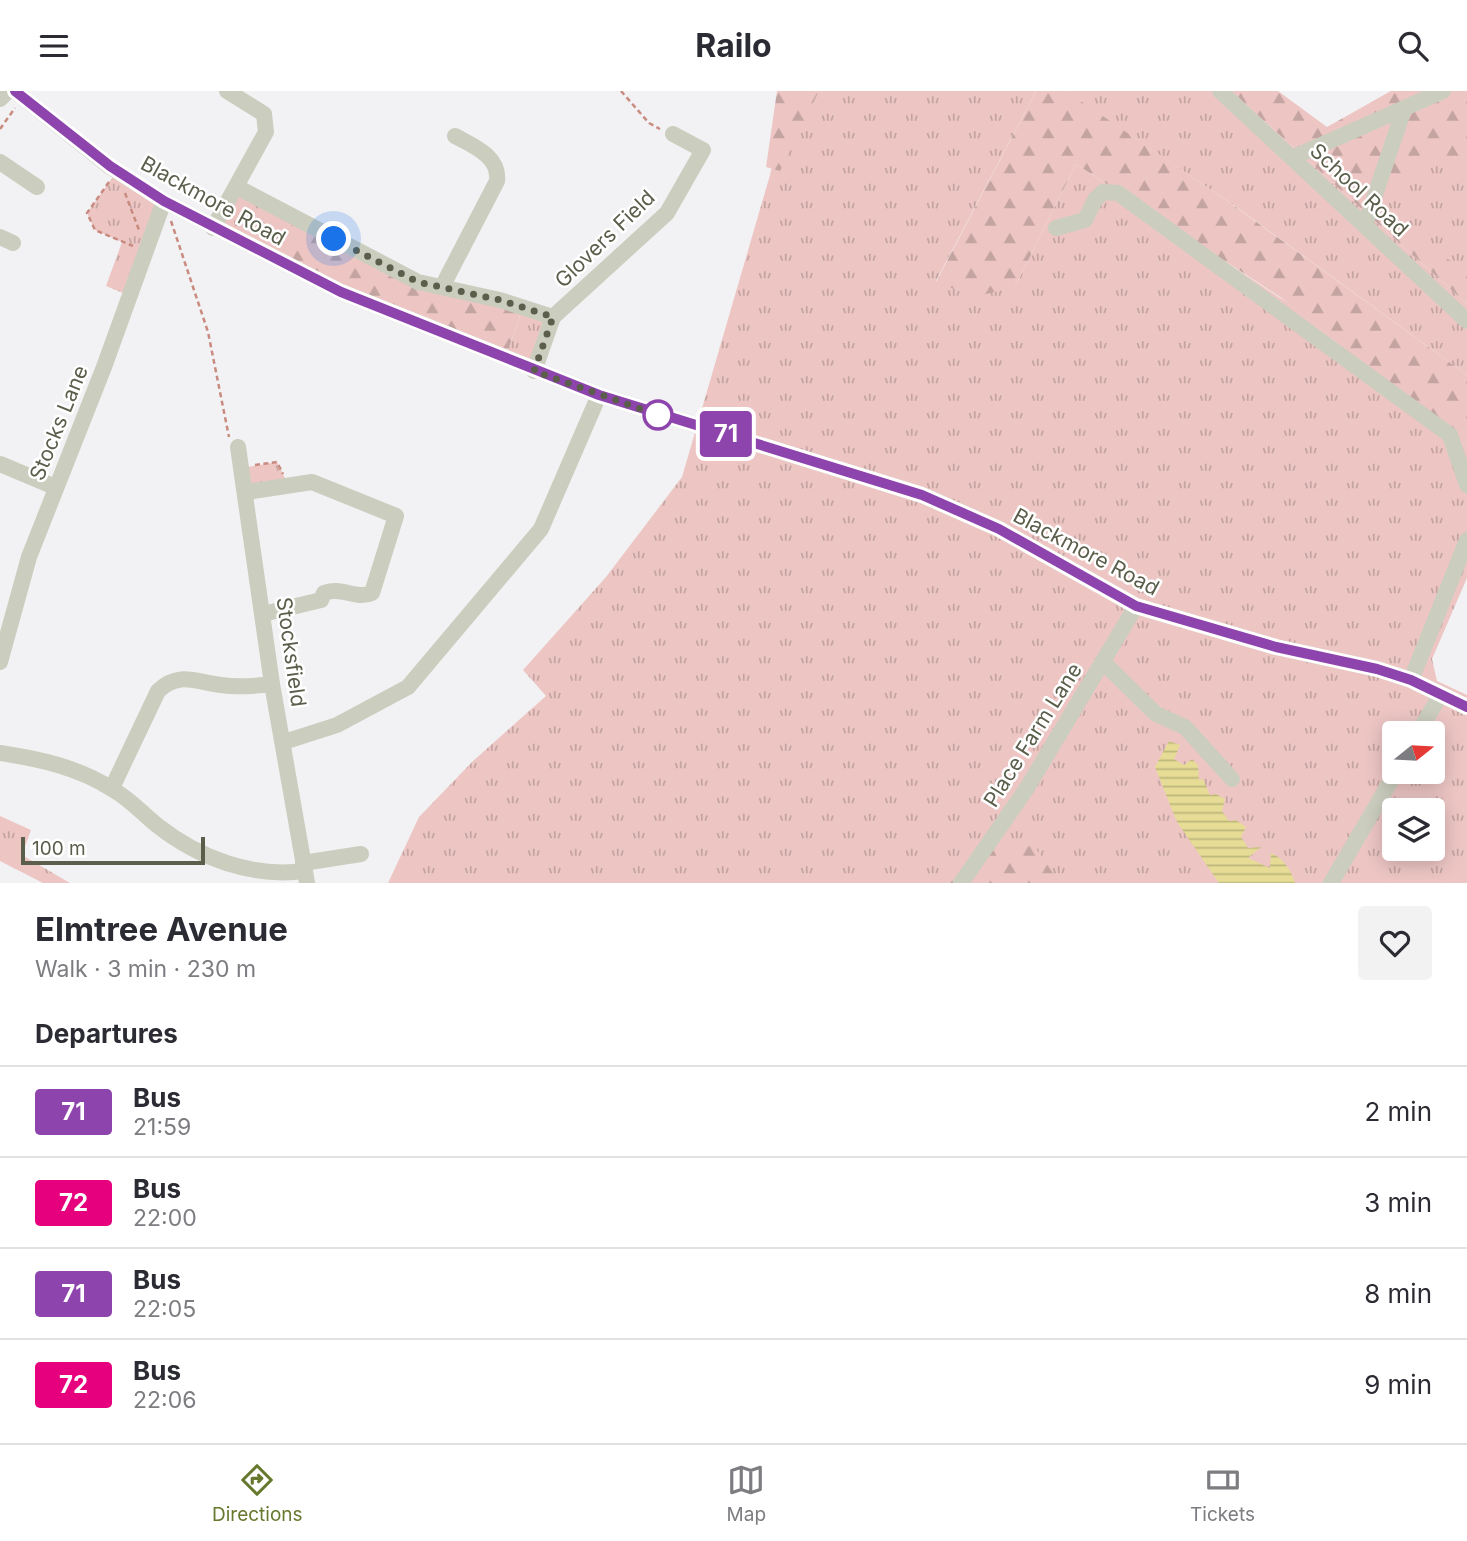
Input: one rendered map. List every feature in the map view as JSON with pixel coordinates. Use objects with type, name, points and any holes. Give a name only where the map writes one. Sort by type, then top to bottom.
[{"type":"street","points":[[213,228],[263,140],[267,123],[259,109],[227,91]]},
{"type":"street","name":"School Road","points":[[1220,91],[1294,157],[1467,321]]},
{"type":"street","points":[[1294,157],[1443,91]]},
{"type":"street","points":[[0,99],[15,93]]},
{"type":"street","name":"Blackmore Road","points":[[15,93],[117,171],[164,201],[341,292],[599,395],[922,495],[999,529],[1136,606],[1229,635],[1377,669],[1411,680],[1467,707]]},
{"type":"street","points":[[1365,225],[1404,109]]},
{"type":"street","name":"Glovers Field","points":[[534,371],[553,317],[667,213],[711,149],[673,134]]},
{"type":"street","points":[[442,287],[497,181],[498,173],[496,165],[483,152],[455,136]]},
{"type":"street","points":[[0,162],[37,187]]},
{"type":"street","name":"Glovers Field","points":[[237,187],[418,282],[500,300],[553,317]]},
{"type":"street","points":[[1056,228],[1085,220],[1095,199],[1103,192],[1118,193],[1450,435],[1467,485]]},
{"type":"street","name":"Stocks Lane","points":[[0,662],[8,602],[55,487],[164,201]]},
{"type":"street","points":[[284,741],[337,725],[408,687],[541,529],[599,395]]},
{"type":"street","name":"Stocksfield","points":[[238,447],[247,492],[272,684],[284,741],[304,873]]},
{"type":"street","points":[[0,464],[55,487]]},
{"type":"street","points":[[247,492],[312,482],[396,516],[372,593],[365,596],[334,589],[324,593],[321,600],[263,614]]},
{"type":"street","points":[[1411,680],[1467,540]]},
{"type":"street","name":"Place Farm Lane","points":[[961,883],[1027,788],[1136,606]]},
{"type":"street","points":[[1103,662],[1156,715],[1176,722],[1194,736],[1232,779]]},
{"type":"street","points":[[112,788],[158,691],[165,684],[190,678],[222,686],[272,684]]},
{"type":"street","points":[[1425,721],[1441,694]]},
{"type":"street","points":[[0,753],[82,773],[112,788],[159,826],[214,859],[262,873],[304,873],[362,854]]},
{"type":"street","points":[[1332,883],[1389,784]]},
{"type":"path","points":[[621,91],[649,123],[673,134]]},
{"type":"path","points":[[0,129],[15,93]]},
{"type":"path","points":[[117,171],[87,213],[95,230],[146,251]]},
{"type":"path","points":[[117,171],[146,251]]},
{"type":"path","points":[[164,201],[208,332],[231,445],[238,447]]},
{"type":"path","points":[[242,468],[277,461],[288,484]]},
{"type":"green space","points":[[777,91],[819,91],[780,171],[766,167]]},
{"type":"green space","points":[[788,91],[1036,91],[936,281],[1015,287],[1076,164],[1288,303],[1467,447],[1467,578],[1432,659],[1437,681],[1467,695],[1467,883],[388,883],[419,817],[473,761],[546,696],[523,670],[606,577],[682,477],[770,175]]},
{"type":"green space","points":[[1036,91],[1066,91],[1229,202],[1467,375],[1467,447],[1280,297],[1076,164],[1015,287],[974,297],[936,282]]},
{"type":"green space","points":[[1065,91],[1231,91],[1467,304],[1467,375],[1235,206]]},
{"type":"green space","points":[[1231,91],[1278,91],[1327,127],[1391,91],[1467,91],[1467,167],[1428,150],[1369,201],[1467,273],[1467,304]]},
{"type":"green space","points":[[1391,91],[1467,91],[1467,302],[1303,142]]},
{"type":"green space","points":[[117,171],[164,201],[130,296],[106,286],[122,242],[95,230],[87,213]]},
{"type":"green space","points":[[237,187],[279,209],[250,247],[213,228]]},
{"type":"green space","points":[[279,209],[392,269],[523,307],[505,359],[250,247],[257,223]]},
{"type":"green space","points":[[523,307],[553,317],[534,371],[505,359]]},
{"type":"green space","points":[[277,462],[288,484],[247,492],[242,468]]},
{"type":"green space","points":[[0,816],[31,830],[22,855],[70,883],[43,883],[0,861]]},
{"type":"green space","points":[[983,840],[1011,851],[1032,843],[1060,883],[937,883]]},
{"type":"shaded area","points":[[1169,741],[1180,745],[1174,759],[1184,765],[1192,759],[1198,765],[1199,780],[1203,779],[1210,795],[1216,794],[1225,799],[1222,811],[1229,821],[1236,820],[1246,827],[1241,837],[1248,848],[1261,847],[1248,858],[1270,868],[1271,853],[1275,855],[1286,865],[1295,883],[1219,883],[1177,822],[1155,767]]},
{"type":"bus line","name":"71","points":[[15,91],[110,166],[164,201],[341,292],[599,395],[656,415],[816,460],[960,510],[1136,606],[1276,647],[1377,669],[1411,680],[1467,707]]},
{"type":"route","points":[[334,239],[418,282],[500,300],[553,317],[534,371],[658,415]]}]
